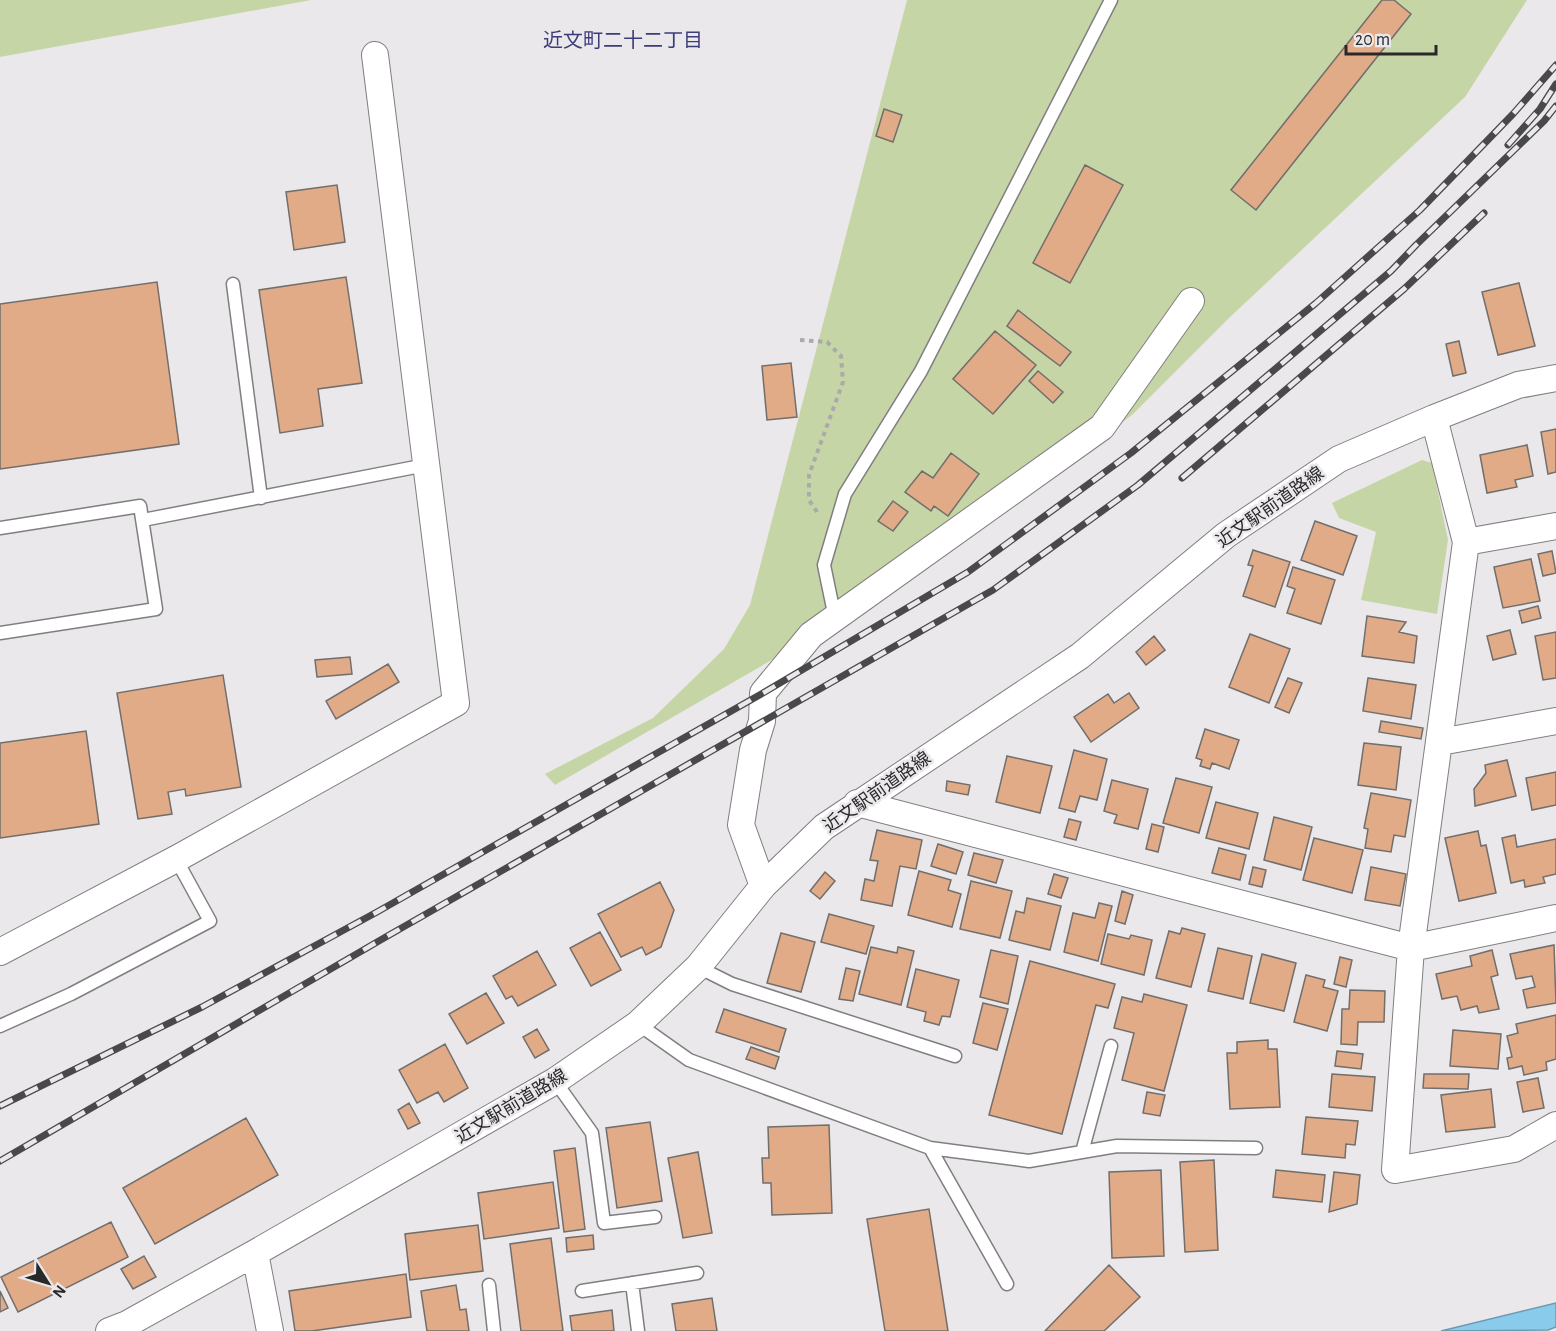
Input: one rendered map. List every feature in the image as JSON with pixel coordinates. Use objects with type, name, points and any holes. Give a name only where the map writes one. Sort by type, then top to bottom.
[{"type":"street","points":[[0,952],[176,859],[456,703],[375,55]]},
{"type":"street","points":[[763,886],[741,825],[753,750],[762,721],[763,693],[811,635],[1102,427],[1191,301]]},
{"type":"street","name":"近文駅前道路線","points":[[121,1329],[555,1081],[638,1024],[698,967],[763,886],[824,827],[1080,656],[1226,535],[1339,459],[1518,385],[1556,378]]},
{"type":"street","points":[[1434,418],[1466,542],[1411,948],[1395,1170],[1514,1149],[1556,1125]]},
{"type":"street","points":[[1466,542],[1556,526]]},
{"type":"street","points":[[1440,742],[1556,721]]},
{"type":"street","points":[[857,803],[1411,948],[1556,918]]},
{"type":"street","points":[[255,1253],[270,1331]]},
{"type":"lane","points":[[835,618],[824,565],[845,494],[921,371],[1111,0]]},
{"type":"lane","points":[[233,284],[261,498]]},
{"type":"lane","points":[[142,520],[426,465]]},
{"type":"lane","points":[[0,528],[140,506],[156,609],[0,633]]},
{"type":"lane","points":[[0,1026],[71,994],[210,921],[176,859]]},
{"type":"lane","points":[[698,967],[732,984],[956,1056]]},
{"type":"lane","points":[[638,1024],[689,1060],[930,1148],[1029,1161],[1117,1146],[1256,1148]]},
{"type":"lane","points":[[1082,1152],[1111,1046]]},
{"type":"lane","points":[[555,1081],[592,1133],[604,1223],[655,1217]]},
{"type":"lane","points":[[930,1148],[1007,1284]]},
{"type":"lane","points":[[582,1291],[697,1273]]},
{"type":"lane","points":[[632,1283],[638,1331]]},
{"type":"lane","points":[[489,1285],[494,1331]]},
{"type":"path","points":[[800,340],[827,342],[840,356],[843,382],[809,475],[809,500],[832,538]]},
{"type":"green space","points":[[0,0],[311,0],[0,57]]},
{"type":"green space","points":[[907,0],[1527,0],[1465,97],[1230,317],[1132,415],[919,575],[555,785],[545,774],[653,718],[724,649],[750,605]]},
{"type":"green space","points":[[1422,460],[1432,463],[1448,540],[1437,614],[1361,600],[1376,532],[1339,518],[1332,503]]},
{"type":"water","points":[[1556,1303],[1556,1327],[1548,1330],[1441,1331]]},
{"type":"building","points":[[1382,0],[1394,0],[1411,14],[1256,210],[1231,190]]},
{"type":"building","points":[[884,109],[902,115],[893,142],[876,136]]},
{"type":"building","points":[[1085,165],[1123,185],[1070,283],[1033,263]]},
{"type":"building","points":[[337,185],[345,242],[294,250],[286,192]]},
{"type":"building","points":[[346,277],[362,383],[318,389],[323,426],[280,433],[259,290]]},
{"type":"building","points":[[157,282],[179,444],[0,469],[0,304]]},
{"type":"building","points":[[1519,283],[1535,346],[1498,355],[1482,292]]},
{"type":"building","points":[[1018,310],[1071,352],[1060,366],[1007,326]]},
{"type":"building","points":[[995,331],[1036,365],[993,414],[953,379]]},
{"type":"building","points":[[1459,341],[1466,373],[1453,376],[1446,344]]},
{"type":"building","points":[[791,363],[797,417],[767,420],[762,366]]},
{"type":"building","points":[[1038,371],[1063,392],[1053,403],[1029,381]]},
{"type":"building","points":[[1556,429],[1556,472],[1548,474],[1541,432]]},
{"type":"building","points":[[1527,445],[1533,476],[1515,480],[1517,487],[1487,493],[1480,455]]},
{"type":"building","points":[[951,453],[979,474],[948,516],[934,506],[931,511],[905,492],[922,471],[933,478]]},
{"type":"building","points":[[893,501],[908,512],[893,531],[878,521]]},
{"type":"building","points":[[1315,521],[1357,536],[1343,575],[1301,560]]},
{"type":"building","points":[[1253,550],[1290,562],[1275,607],[1243,596],[1253,566],[1248,565]]},
{"type":"building","points":[[1552,551],[1556,573],[1543,576],[1538,554]]},
{"type":"building","points":[[1531,559],[1540,601],[1503,608],[1494,567]]},
{"type":"building","points":[[1293,567],[1335,580],[1321,624],[1287,613],[1295,589],[1287,586]]},
{"type":"building","points":[[1538,606],[1541,618],[1522,623],[1519,611]]},
{"type":"building","points":[[1367,616],[1406,622],[1399,632],[1417,636],[1414,663],[1362,656]]},
{"type":"building","points":[[1510,630],[1516,654],[1493,660],[1487,636]]},
{"type":"building","points":[[1556,632],[1556,678],[1543,680],[1535,636]]},
{"type":"building","points":[[1250,634],[1290,649],[1269,703],[1229,687]]},
{"type":"building","points":[[1154,636],[1165,650],[1146,665],[1136,652]]},
{"type":"building","points":[[350,657],[352,674],[317,677],[315,660]]},
{"type":"building","points":[[388,664],[399,682],[336,719],[326,701]]},
{"type":"building","points":[[223,675],[241,787],[186,796],[185,789],[168,792],[172,814],[138,819],[117,693]]},
{"type":"building","points":[[1288,678],[1302,683],[1289,713],[1275,707]]},
{"type":"building","points":[[1368,678],[1416,685],[1411,719],[1363,711]]},
{"type":"building","points":[[1129,693],[1139,708],[1091,742],[1074,717],[1108,694],[1114,703]]},
{"type":"building","points":[[1381,721],[1423,728],[1421,739],[1379,732]]},
{"type":"building","points":[[1205,729],[1239,740],[1229,769],[1212,763],[1210,769],[1200,766],[1202,760],[1196,758]]},
{"type":"building","points":[[86,731],[99,824],[0,838],[0,743]]},
{"type":"building","points":[[1364,743],[1401,747],[1396,790],[1358,785]]},
{"type":"building","points":[[1074,750],[1107,759],[1097,800],[1080,796],[1075,812],[1059,808]]},
{"type":"building","points":[[1007,756],[1052,766],[1040,813],[996,802]]},
{"type":"building","points":[[1507,760],[1516,796],[1475,806],[1474,789],[1486,773],[1485,765]]},
{"type":"building","points":[[1556,772],[1556,805],[1532,810],[1526,778]]},
{"type":"building","points":[[1176,778],[1212,787],[1199,833],[1163,823]]},
{"type":"building","points":[[1112,780],[1148,789],[1138,829],[1114,823],[1117,815],[1104,811]]},
{"type":"building","points":[[947,781],[970,785],[968,795],[946,791]]},
{"type":"building","points":[[1371,793],[1411,800],[1405,837],[1394,835],[1391,852],[1365,848],[1368,829],[1364,828]]},
{"type":"building","points":[[1216,802],[1258,813],[1249,849],[1206,838]]},
{"type":"building","points":[[1274,817],[1312,827],[1301,870],[1264,860]]},
{"type":"building","points":[[1069,819],[1081,822],[1076,840],[1064,837]]},
{"type":"building","points":[[1152,824],[1164,827],[1158,852],[1146,849]]},
{"type":"building","points":[[877,830],[922,840],[916,869],[900,866],[892,906],[861,900],[865,879],[874,881],[878,861],[870,860]]},
{"type":"building","points":[[1478,831],[1481,846],[1486,845],[1496,893],[1459,901],[1445,838]]},
{"type":"building","points":[[1515,835],[1517,847],[1556,839],[1556,874],[1543,877],[1545,883],[1525,887],[1524,880],[1511,883],[1502,838]]},
{"type":"building","points":[[1314,838],[1363,850],[1352,893],[1303,880]]},
{"type":"building","points":[[938,844],[963,852],[956,874],[931,866]]},
{"type":"building","points":[[1219,848],[1246,855],[1240,880],[1212,873]]},
{"type":"building","points":[[974,853],[1003,860],[996,883],[968,875]]},
{"type":"building","points":[[1253,867],[1266,870],[1262,887],[1249,884]]},
{"type":"building","points":[[1371,867],[1406,874],[1400,906],[1365,900]]},
{"type":"building","points":[[919,871],[951,880],[948,890],[961,894],[952,927],[908,915]]},
{"type":"building","points":[[825,872],[835,881],[820,899],[810,891]]},
{"type":"building","points":[[1054,874],[1068,878],[1061,898],[1048,894]]},
{"type":"building","points":[[971,881],[1012,891],[1000,938],[960,929]]},
{"type":"building","points":[[660,882],[674,910],[661,947],[646,955],[642,947],[621,957],[598,914]]},
{"type":"building","points":[[1122,891],[1133,895],[1125,924],[1115,921]]},
{"type":"building","points":[[1027,898],[1061,906],[1050,950],[1009,940],[1016,911],[1024,913]]},
{"type":"building","points":[[1099,903],[1112,906],[1098,961],[1064,952],[1073,913],[1095,918]]},
{"type":"building","points":[[829,914],[874,926],[866,954],[821,942]]},
{"type":"building","points":[[1182,928],[1205,934],[1191,987],[1156,978],[1169,931],[1180,934]]},
{"type":"building","points":[[600,932],[621,970],[591,986],[570,948]]},
{"type":"building","points":[[781,933],[815,942],[801,992],[767,983]]},
{"type":"building","points":[[1108,934],[1129,939],[1131,935],[1152,940],[1144,975],[1101,964]]},
{"type":"building","points":[[1554,945],[1556,1003],[1527,1008],[1523,990],[1535,987],[1532,976],[1516,979],[1510,954]]},
{"type":"building","points":[[871,947],[897,953],[898,947],[914,951],[901,1005],[859,994]]},
{"type":"building","points":[[1218,948],[1252,956],[1243,999],[1208,991]]},
{"type":"building","points":[[991,950],[1018,956],[1008,1004],[980,997]]},
{"type":"building","points":[[1492,950],[1498,975],[1491,977],[1499,1009],[1479,1013],[1477,1006],[1461,1010],[1457,996],[1442,999],[1436,974],[1472,966],[1470,956]]},
{"type":"building","points":[[537,951],[556,985],[518,1006],[512,996],[506,999],[493,976]]},
{"type":"building","points":[[1262,954],[1296,963],[1284,1011],[1250,1003]]},
{"type":"building","points":[[1340,957],[1352,960],[1346,987],[1334,984]]},
{"type":"building","points":[[1030,961],[1115,984],[1108,1008],[1096,1005],[1062,1134],[989,1115]]},
{"type":"building","points":[[846,968],[860,971],[853,1001],[839,999]]},
{"type":"building","points":[[916,969],[959,980],[950,1017],[942,1016],[939,1025],[924,1021],[926,1012],[907,1007]]},
{"type":"building","points":[[1306,975],[1325,980],[1323,987],[1338,991],[1327,1031],[1294,1022]]},
{"type":"building","points":[[1350,990],[1385,991],[1384,1022],[1358,1022],[1357,1045],[1341,1044],[1342,1009],[1349,1009]]},
{"type":"building","points":[[486,993],[504,1023],[467,1044],[449,1014]]},
{"type":"building","points":[[1144,994],[1187,1005],[1164,1091],[1122,1080],[1134,1033],[1114,1028],[1122,997],[1142,1002]]},
{"type":"building","points":[[983,1003],[1008,1009],[997,1050],[973,1043]]},
{"type":"building","points":[[724,1009],[786,1029],[779,1052],[716,1032]]},
{"type":"building","points":[[1556,1015],[1556,1059],[1546,1062],[1547,1070],[1524,1075],[1522,1066],[1509,1069],[1507,1058],[1512,1057],[1507,1036],[1518,1033],[1516,1024]]},
{"type":"building","points":[[537,1029],[549,1050],[535,1058],[523,1037]]},
{"type":"building","points":[[1453,1030],[1501,1034],[1498,1069],[1450,1066]]},
{"type":"building","points":[[1268,1040],[1268,1049],[1277,1049],[1280,1107],[1230,1109],[1227,1053],[1237,1053],[1237,1042]]},
{"type":"building","points":[[445,1044],[468,1088],[444,1102],[438,1092],[417,1103],[399,1070]]},
{"type":"building","points":[[751,1047],[779,1057],[775,1069],[746,1059]]},
{"type":"building","points":[[1337,1051],[1363,1054],[1361,1069],[1335,1066]]},
{"type":"building","points":[[1332,1074],[1375,1077],[1372,1111],[1329,1107]]},
{"type":"building","points":[[1424,1074],[1469,1074],[1468,1089],[1423,1088]]},
{"type":"building","points":[[1538,1078],[1544,1108],[1523,1112],[1517,1082]]},
{"type":"building","points":[[1491,1089],[1495,1127],[1446,1132],[1441,1095]]},
{"type":"building","points":[[1147,1092],[1165,1095],[1160,1116],[1143,1113]]},
{"type":"building","points":[[409,1103],[420,1123],[408,1129],[398,1110]]},
{"type":"building","points":[[1306,1117],[1358,1121],[1355,1145],[1346,1144],[1345,1158],[1302,1154]]},
{"type":"building","points":[[246,1118],[278,1175],[155,1244],[123,1188]]},
{"type":"building","points":[[650,1122],[662,1201],[617,1208],[606,1128]]},
{"type":"building","points":[[829,1125],[832,1213],[772,1215],[771,1183],[763,1183],[762,1158],[769,1158],[768,1127]]},
{"type":"building","points":[[575,1148],[585,1229],[564,1232],[554,1151]]},
{"type":"building","points":[[698,1152],[712,1233],[683,1238],[668,1158]]},
{"type":"building","points":[[1214,1160],[1218,1250],[1185,1252],[1180,1162]]},
{"type":"building","points":[[1161,1170],[1164,1256],[1112,1258],[1109,1172]]},
{"type":"building","points":[[1276,1170],[1325,1175],[1322,1202],[1273,1197]]},
{"type":"building","points":[[1334,1172],[1360,1175],[1357,1204],[1329,1212]]},
{"type":"building","points":[[553,1182],[559,1228],[484,1239],[478,1193]]},
{"type":"building","points":[[929,1209],[948,1331],[885,1331],[867,1219]]},
{"type":"building","points":[[111,1222],[128,1257],[18,1312],[1,1277]]},
{"type":"building","points":[[478,1225],[483,1271],[410,1280],[405,1234]]},
{"type":"building","points":[[593,1235],[594,1249],[567,1252],[566,1238]]},
{"type":"building","points":[[551,1238],[563,1331],[521,1331],[510,1244]]},
{"type":"building","points":[[144,1256],[156,1277],[133,1289],[121,1269]]},
{"type":"building","points":[[1109,1265],[1140,1297],[1104,1331],[1045,1331]]},
{"type":"building","points":[[406,1274],[411,1317],[312,1331],[295,1331],[289,1291]]},
{"type":"building","points":[[456,1285],[460,1310],[466,1309],[469,1331],[427,1331],[421,1291]]},
{"type":"building","points":[[0,1291],[8,1308],[0,1312]]},
{"type":"building","points":[[712,1298],[717,1331],[676,1331],[672,1304]]},
{"type":"building","points":[[612,1310],[614,1331],[572,1331],[570,1316]]},
{"type":"railway","points":[[0,1106],[202,1007],[377,912],[763,693],[968,572],[1131,453],[1316,303],[1420,210],[1513,114],[1556,65]]},
{"type":"railway","points":[[1508,145],[1540,109],[1556,84]]},
{"type":"railway","points":[[0,1161],[384,938],[993,590],[1138,485],[1391,271],[1544,121],[1556,106]]},
{"type":"railway","points":[[1182,478],[1404,289],[1484,213]]},
{"type":"district","name":"近文町二十二丁目","points":[[623,40]]}]
